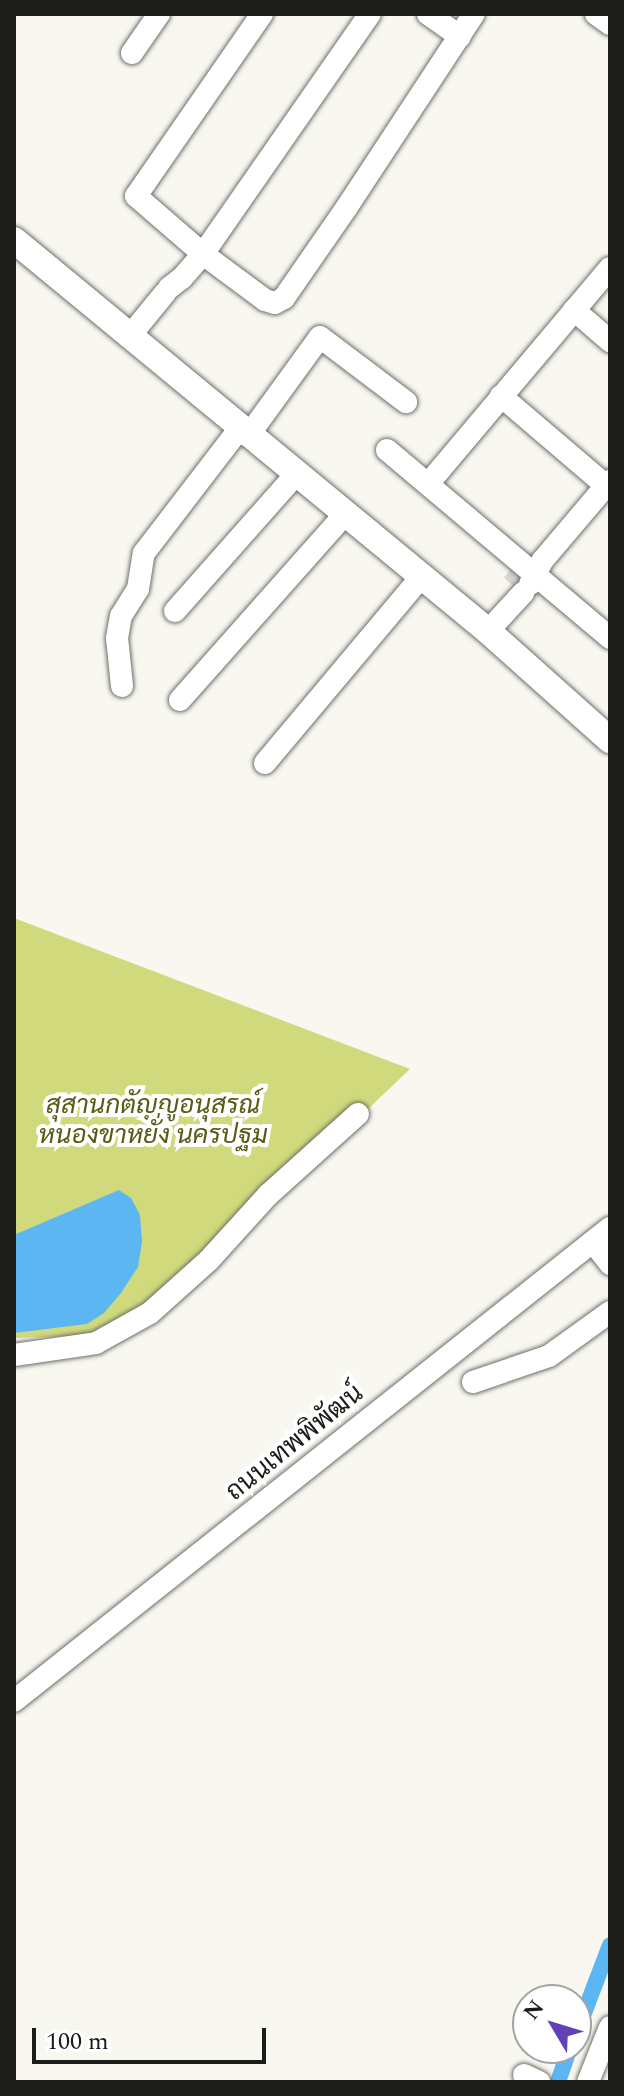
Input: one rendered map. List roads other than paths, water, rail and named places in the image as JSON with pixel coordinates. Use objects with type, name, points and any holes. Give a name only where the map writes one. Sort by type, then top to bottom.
[{"type":"main road","points":[[14,240],[483,627],[610,740]]},
{"type":"street","points":[[132,53],[159,14]]},
{"type":"street","points":[[262,14],[136,196],[203,254],[265,300],[275,303],[284,298],[474,14]]},
{"type":"street","points":[[133,340],[203,254],[370,14]]},
{"type":"street","points":[[428,14],[460,36]]},
{"type":"street","points":[[596,14],[610,24]]},
{"type":"street","points":[[428,484],[610,268]]},
{"type":"street","points":[[574,310],[610,341]]},
{"type":"street","points":[[122,686],[117,638],[121,616],[138,589],[144,553],[320,337],[406,402]]},
{"type":"street","points":[[483,627],[609,485],[501,396]]},
{"type":"street","points":[[387,450],[527,577],[610,638]]},
{"type":"street","points":[[175,611],[296,474]]},
{"type":"street","points":[[180,700],[344,515]]},
{"type":"street","points":[[265,763],[421,577]]},
{"type":"street","points":[[14,1355],[96,1343],[150,1313],[209,1260],[268,1195],[358,1114]]},
{"type":"street","points":[[601,1235],[610,1264]]},
{"type":"street","name":"ถนนเทพพิพัฒน์","points":[[14,1701],[601,1235]]},
{"type":"street","points":[[473,1382],[549,1356],[610,1312]]},
{"type":"street","points":[[588,2082],[606,2054],[610,2027]]},
{"type":"water","points":[[119,1190],[131,1198],[140,1215],[142,1242],[138,1267],[121,1293],[104,1313],[87,1324],[14,1333],[14,1235]]},
{"type":"waterway","points":[[592,1992],[610,1945]]},
{"type":"waterway","points":[[558,2082],[564,2064]]},
{"type":"tunnel","points":[[512,585],[519,577]]},
{"type":"park label","name":"สุสานกตัญญูอนุสรณ์ หนองขาหยั่ง นครปฐม","points":[[153,1121]]}]
